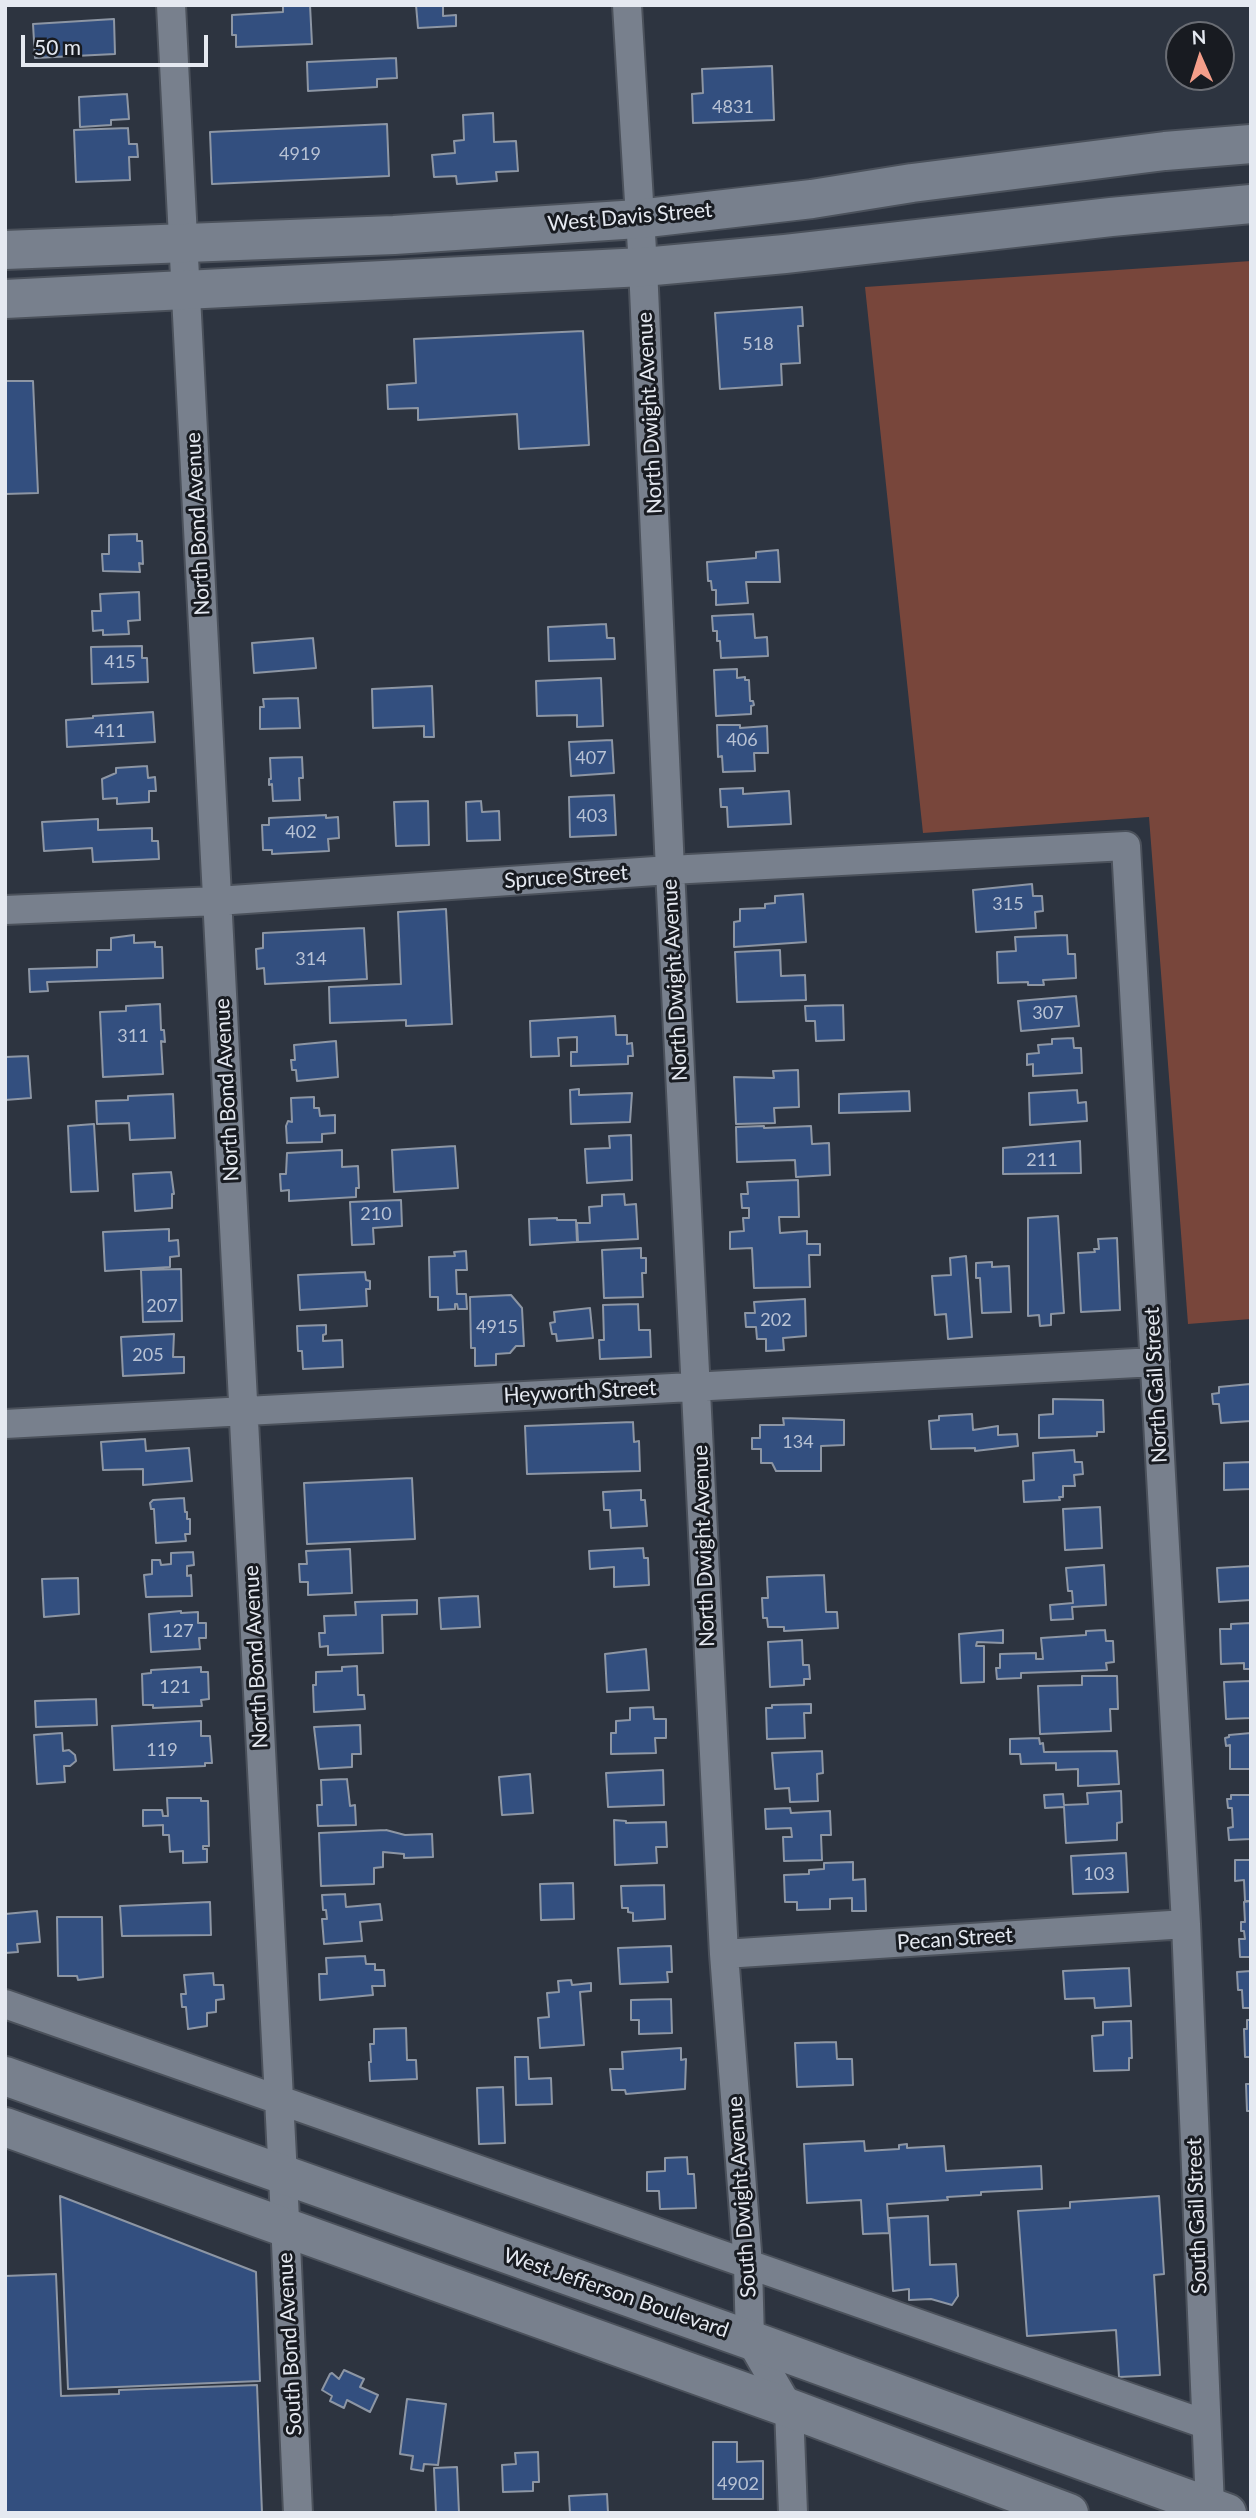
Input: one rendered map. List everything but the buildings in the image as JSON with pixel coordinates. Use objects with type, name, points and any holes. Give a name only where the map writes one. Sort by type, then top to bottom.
[{"type":"main road","name":"West Davis Street","points":[[5,250],[394,235],[638,219],[813,199],[925,181],[1165,151],[1251,144]]},
{"type":"main road","points":[[5,299],[643,267],[1251,204]]},
{"type":"main road","name":"West Jefferson Boulevard","points":[[5,2076],[750,2340],[1219,2510]]},
{"type":"main road","points":[[5,2127],[789,2407],[1069,2513]]},
{"type":"street","name":"North Bond Avenue","points":[[171,5],[283,2176]]},
{"type":"street","name":"North Dwight Avenue","points":[[627,5],[643,267],[724,1954]]},
{"type":"street","name":"Spruce Street","points":[[5,910],[217,901],[670,870],[1126,846]]},
{"type":"street","name":"North Gail Street","points":[[1126,846],[1186,1924]]},
{"type":"street","name":"Heyworth Street","points":[[5,1424],[1155,1362]]},
{"type":"street","name":"Pecan Street","points":[[724,1954],[1186,1924]]},
{"type":"street","name":"South Gail Street","points":[[1186,1924],[1205,2424],[1219,2510]]},
{"type":"street","name":"South Dwight Avenue","points":[[724,1954],[748,2265],[750,2340],[789,2407],[793,2513]]},
{"type":"street","points":[[5,2004],[1205,2424]]},
{"type":"street","name":"South Bond Avenue","points":[[283,2176],[298,2513]]},
{"type":"shaded area","points":[[1251,261],[1251,1319],[1188,1324],[1149,817],[923,833],[865,287]]}]
